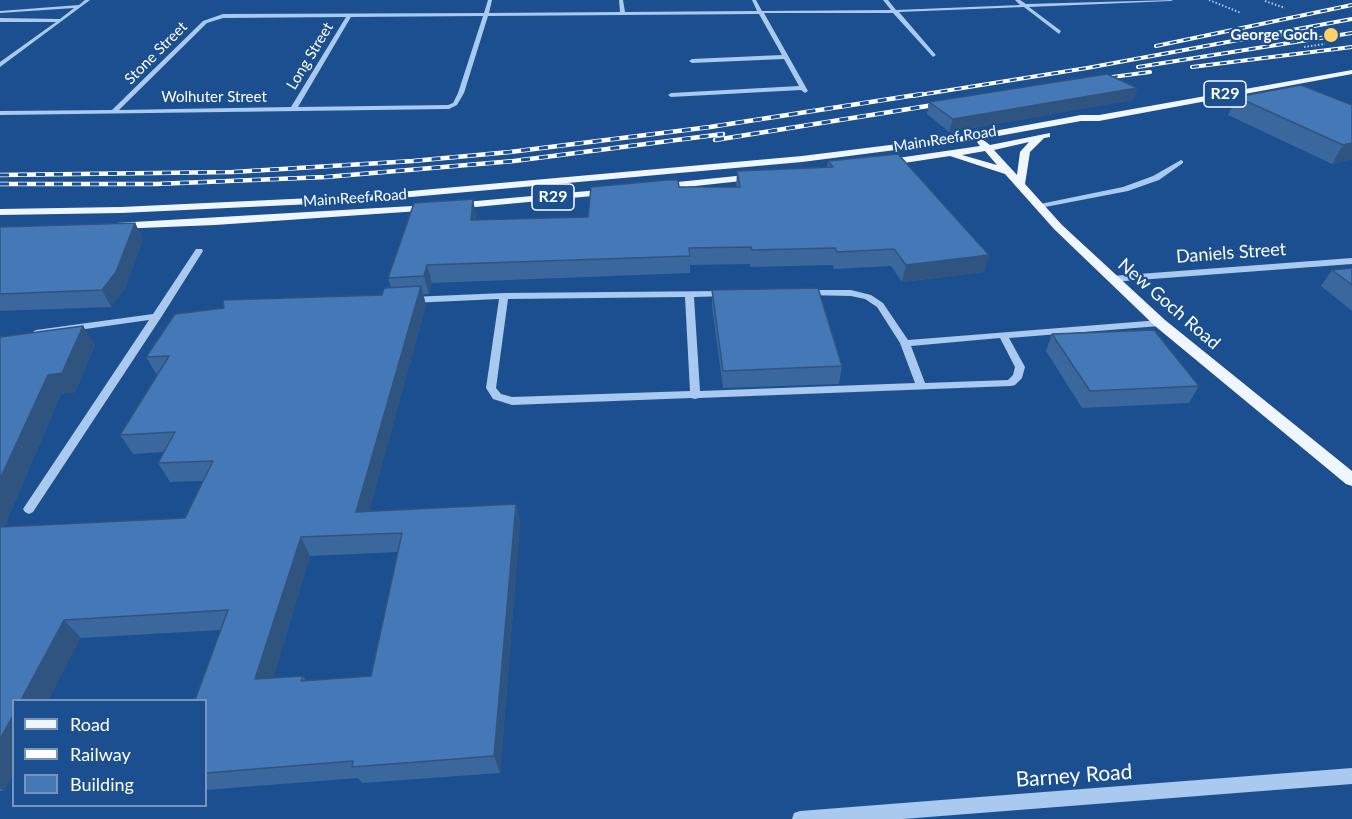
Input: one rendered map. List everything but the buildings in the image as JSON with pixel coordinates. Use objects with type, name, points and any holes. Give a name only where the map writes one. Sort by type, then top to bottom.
[{"type":"main road","name":"Main Reef Road","points":[[0,212],[154,209],[377,197],[766,163],[978,137],[1081,118],[1099,118],[1352,72]]},
{"type":"main road","name":"Main Reef Road","points":[[870,165],[988,148],[1094,125],[1099,118]]},
{"type":"main road","points":[[1020,184],[1025,152],[1029,146],[1045,135]]},
{"type":"main road","name":"New Goch Road","points":[[978,137],[1040,206],[1112,279],[1160,323],[1352,480]]},
{"type":"main road","points":[[952,154],[1009,172]]},
{"type":"main road","points":[[644,188],[767,175]]},
{"type":"main road","name":"Main Reef Road","points":[[99,226],[330,215],[622,191]]},
{"type":"street","points":[[0,65],[88,0]]},
{"type":"street","points":[[487,14],[490,0]]},
{"type":"street","points":[[621,0],[623,13]]},
{"type":"street","points":[[671,95],[804,89],[754,0]]},
{"type":"street","points":[[885,0],[933,55]]},
{"type":"street","points":[[1017,0],[1059,32]]},
{"type":"street","points":[[349,15],[896,11],[1171,0]]},
{"type":"street","points":[[0,12],[38,7],[80,6]]},
{"type":"street","name":"Wolhuter Street","points":[[0,112],[449,107],[458,101],[487,14]]},
{"type":"street","name":"Stone Street","points":[[114,111],[205,22],[217,17],[349,15]]},
{"type":"street","name":"Long Street","points":[[292,110],[349,15]]},
{"type":"street","points":[[0,20],[59,20]]},
{"type":"street","points":[[692,61],[786,57]]},
{"type":"street","points":[[1040,206],[1125,189],[1156,178],[1181,162]]},
{"type":"street","points":[[29,509],[199,251]]},
{"type":"street","name":"Daniels Street","points":[[1112,279],[1352,261]]},
{"type":"street","points":[[794,293],[851,293],[868,297],[880,304],[905,343],[921,387]]},
{"type":"street","points":[[398,301],[504,296],[736,294]]},
{"type":"street","points":[[689,295],[695,396]]},
{"type":"street","points":[[504,296],[492,388],[497,397],[512,401],[1011,383],[1018,376],[1020,367],[1003,335]]},
{"type":"street","points":[[22,334],[157,316]]},
{"type":"street","points":[[905,343],[1160,323]]},
{"type":"street","name":"Barney Road","points":[[800,819],[1352,776]]},
{"type":"path","points":[[1209,0],[1241,13]]},
{"type":"path","points":[[1265,1],[1285,8]]},
{"type":"path","points":[[1277,36],[1297,33]]},
{"type":"path","points":[[1304,47],[1325,44]]},
{"type":"railway","points":[[1156,46],[1352,5]]},
{"type":"railway","points":[[913,96],[1087,68],[1352,19]]},
{"type":"railway","points":[[1138,67],[1352,33]]},
{"type":"railway","points":[[1192,67],[1352,47]]},
{"type":"railway","points":[[1097,79],[1150,72]]},
{"type":"railway","points":[[0,175],[233,172],[413,161],[510,152],[710,127],[922,94]]},
{"type":"railway","points":[[715,140],[946,103]]},
{"type":"railway","points":[[0,184],[156,184],[326,177],[514,161],[723,134]]},
{"type":"place","name":"George Goch","points":[[1331,35]]}]
